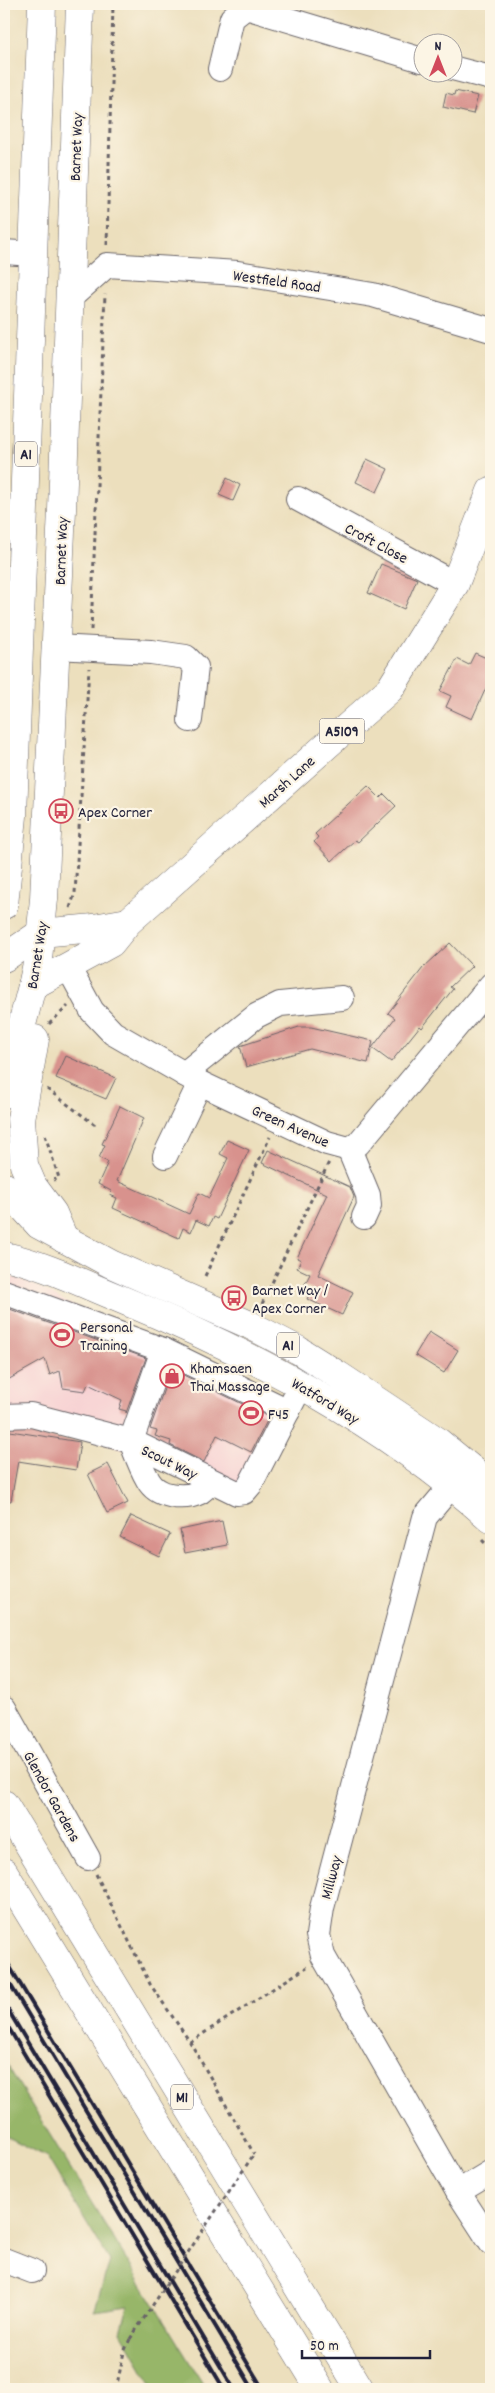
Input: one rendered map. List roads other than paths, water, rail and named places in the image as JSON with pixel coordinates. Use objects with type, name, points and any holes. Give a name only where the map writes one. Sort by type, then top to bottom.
[{"type":"main road","name":"A1","points":[[4,898],[13,816],[42,4]]},
{"type":"main road","name":"Barnet Way","points":[[4,1094],[32,986],[41,933],[50,811],[80,4]]},
{"type":"main road","name":"Marsh Lane","points":[[32,986],[111,943],[128,922],[390,689],[456,584],[491,491]]},
{"type":"main road","points":[[4,958],[41,933],[94,928],[128,922]]},
{"type":"main road","points":[[32,986],[39,1014],[21,1119],[21,1144],[24,1165],[33,1186],[54,1213],[64,1239]]},
{"type":"main road","name":"A1","points":[[4,1187],[39,1226],[64,1239]]},
{"type":"main road","name":"Watford Way","points":[[64,1239],[111,1264],[250,1326],[298,1350],[436,1440],[491,1485]]},
{"type":"main road","name":"Watford Way","points":[[4,1256],[42,1267],[147,1310],[224,1344],[301,1385],[385,1435],[452,1485],[491,1519]]},
{"type":"main road","name":"M1","points":[[4,1804],[360,2389]]},
{"type":"main road","name":"M1","points":[[4,1872],[320,2389]]},
{"type":"street","points":[[220,69],[232,18],[245,5],[412,57]]},
{"type":"street","points":[[462,71],[491,78]]},
{"type":"street","points":[[4,252],[33,254]]},
{"type":"street","name":"Westfield Road","points":[[70,298],[106,268],[238,273],[373,294],[491,330]]},
{"type":"street","name":"Croft Close","points":[[298,499],[456,584]]},
{"type":"street","points":[[56,647],[186,657],[196,667],[190,720]]},
{"type":"street","name":"Green Avenue","points":[[68,967],[92,1011],[113,1033],[192,1079],[278,1120],[343,1148],[358,1144],[491,985]]},
{"type":"street","points":[[165,1156],[192,1079],[256,1016],[280,1004],[342,998]]},
{"type":"street","points":[[343,1148],[368,1195],[369,1206],[364,1217]]},
{"type":"street","points":[[4,1292],[163,1350],[288,1411],[301,1385]]},
{"type":"street","points":[[163,1350],[131,1441],[149,1482],[159,1490],[172,1496],[187,1496],[200,1492],[212,1482]]},
{"type":"street","name":"Scout Way","points":[[4,1416],[31,1416],[131,1441],[237,1493],[244,1492],[251,1482],[288,1411]]},
{"type":"street","name":"Millway","points":[[452,1485],[424,1517],[322,1908],[318,1935],[323,1956],[458,2192],[491,2244]]},
{"type":"street","name":"Glendor Gardens","points":[[4,1708],[88,1858]]},
{"type":"street","points":[[458,2192],[491,2172]]},
{"type":"street","points":[[4,2260],[32,2271]]},
{"type":"railway","points":[[4,1957],[263,2389]]},
{"type":"railway","points":[[4,1974],[253,2389]]},
{"type":"railway","points":[[4,2003],[234,2389]]},
{"type":"railway","points":[[4,2020],[224,2389]]},
{"type":"place","name":"Apex Corner","points":[[61,811]]},
{"type":"place","name":"Barnet Way / Apex Corner","points":[[234,1298]]},
{"type":"place","name":"Personal Training","points":[[62,1335]]},
{"type":"place","name":"Khamsaen Thai Massage","points":[[172,1376]]},
{"type":"place","name":"F45","points":[[251,1413]]}]
